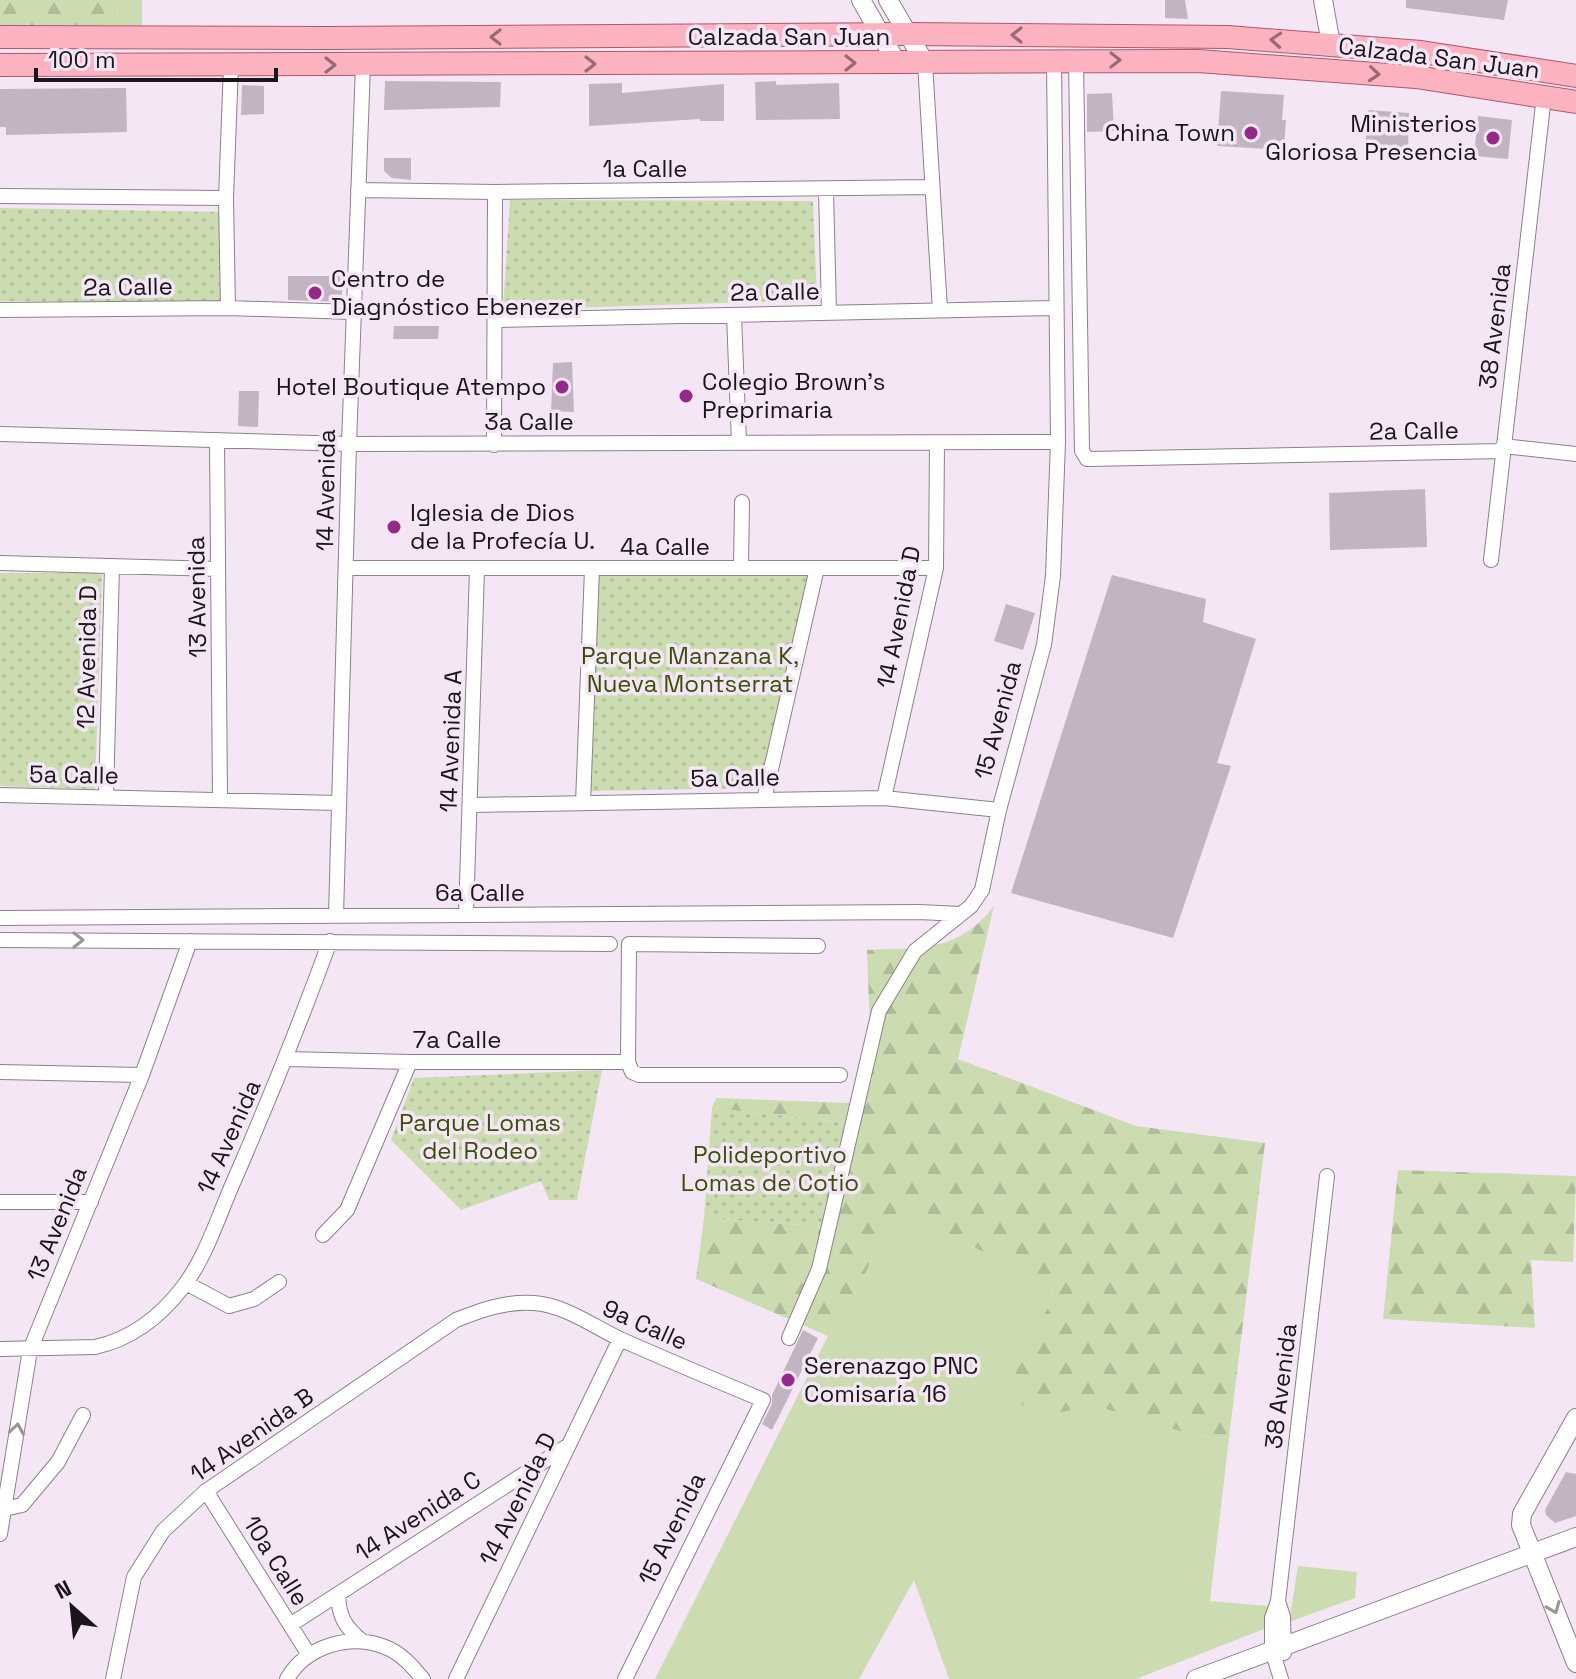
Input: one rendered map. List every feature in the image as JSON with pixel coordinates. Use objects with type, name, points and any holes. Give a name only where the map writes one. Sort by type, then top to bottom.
[{"type":"main road","points":[[861,0],[897,63]]},
{"type":"main road","points":[[888,0],[925,63]]},
{"type":"main road","points":[[1323,0],[1331,44]]},
{"type":"main road","name":"Calzada San Juan","points":[[0,37],[909,34],[1228,37],[1421,52],[1576,76]]},
{"type":"main road","name":"Calzada San Juan","points":[[0,65],[1198,61],[1416,77],[1576,102]]},
{"type":"main road","points":[[1576,1418],[1522,1514],[1521,1525],[1576,1663]]},
{"type":"main road","points":[[1196,1679],[1576,1537]]},
{"type":"street","name":"15 Avenida","points":[[789,1338],[819,1269],[879,1011],[915,951],[978,899],[1044,645],[1053,576],[1058,442],[1056,308],[1065,60]]},
{"type":"street","name":"2a Calle","points":[[1065,60],[1082,451],[1087,459],[1503,448],[1576,454]]},
{"type":"street","points":[[925,63],[940,310]]},
{"type":"street","points":[[228,308],[226,198],[231,65]]},
{"type":"street","name":"14 Avenida","points":[[336,916],[363,65]]},
{"type":"street","name":"38 Avenida","points":[[1491,560],[1544,96]]},
{"type":"street","name":"1a Calle","points":[[358,190],[495,192],[932,187]]},
{"type":"street","points":[[826,190],[829,313]]},
{"type":"street","points":[[494,445],[495,192]]},
{"type":"street","points":[[0,196],[226,198]]},
{"type":"street","name":"2a Calle","points":[[0,310],[228,308],[353,312]]},
{"type":"street","name":"2a Calle","points":[[496,320],[1056,308]]},
{"type":"street","points":[[734,315],[739,443]]},
{"type":"street","name":"3a Calle","points":[[0,434],[349,444],[1058,442]]},
{"type":"street","name":"13 Avenida","points":[[217,440],[220,800]]},
{"type":"street","name":"14 Avenida D","points":[[884,798],[936,568],[937,443]]},
{"type":"street","points":[[741,568],[742,502]]},
{"type":"street","points":[[0,563],[218,569]]},
{"type":"street","name":"12 Avenida D","points":[[106,797],[112,566]]},
{"type":"street","name":"4a Calle","points":[[346,568],[936,568]]},
{"type":"street","points":[[764,800],[817,568]]},
{"type":"street","name":"14 Avenida A","points":[[466,915],[472,805],[477,569]]},
{"type":"street","points":[[583,803],[592,569]]},
{"type":"street","name":"5a Calle","points":[[0,795],[339,803]]},
{"type":"street","name":"5a Calle","points":[[472,805],[884,798],[999,810]]},
{"type":"street","name":"6a Calle","points":[[0,918],[960,914]]},
{"type":"street","name":"6a Calle","points":[[0,940],[610,944]]},
{"type":"street","name":"13 Avenida","points":[[0,1534],[30,1350],[142,1075],[190,941]]},
{"type":"street","name":"14 Avenida","points":[[30,1350],[109,1344],[143,1327],[186,1283],[207,1243],[287,1059],[330,941]]},
{"type":"street","points":[[818,946],[629,944],[628,1062],[632,1072],[639,1075],[840,1075]]},
{"type":"street","name":"7a Calle","points":[[287,1059],[628,1062]]},
{"type":"street","points":[[323,1235],[347,1210],[410,1062]]},
{"type":"street","points":[[0,1072],[142,1075]]},
{"type":"street","name":"38 Avenida","points":[[1281,1676],[1272,1618],[1278,1601],[1327,1176]]},
{"type":"street","points":[[0,1202],[91,1202]]},
{"type":"street","points":[[186,1283],[229,1306],[254,1299],[279,1282]]},
{"type":"street","name":"9a Calle","points":[[507,1303],[536,1303],[563,1311],[620,1339],[763,1400]]},
{"type":"street","name":"14 Avenida B","points":[[113,1679],[134,1577],[163,1531],[206,1491],[456,1320],[481,1309],[507,1303]]},
{"type":"street","name":"14 Avenida D","points":[[456,1679],[620,1339]]},
{"type":"street","points":[[0,1349],[30,1350]]},
{"type":"street","name":"15 Avenida","points":[[625,1679],[763,1400]]},
{"type":"street","points":[[4,1509],[22,1505],[58,1462],[83,1415]]},
{"type":"street","name":"14 Avenida C","points":[[290,1625],[569,1445]]},
{"type":"street","name":"10a Calle","points":[[206,1491],[309,1655]]},
{"type":"street","name":"10a Calle","points":[[338,1595],[338,1613],[346,1627],[362,1641]]},
{"type":"street","points":[[287,1679],[309,1655],[335,1643],[362,1641],[386,1647],[406,1660],[423,1679]]},
{"type":"green space","points":[[0,0],[118,0],[117,28],[0,25]]},
{"type":"green space","points":[[118,0],[142,0],[142,28],[117,28]]},
{"type":"green space","points":[[510,200],[813,201],[817,300],[503,310]]},
{"type":"green space","points":[[0,208],[225,212],[225,304],[0,301]]},
{"type":"green space","points":[[0,573],[102,573],[95,789],[0,786]]},
{"type":"green space","name":"Parque Manzana K, Nueva Montserrat","points":[[599,574],[808,576],[760,788],[590,791]]},
{"type":"green space","points":[[994,906],[958,1059],[1136,1126],[1265,1143],[1229,1438],[1197,1436],[1096,1406],[1062,1412],[1025,1407],[1008,1393],[1007,1372],[1048,1308],[1053,1287],[914,1217],[885,1233],[856,1292],[828,1336],[696,1279],[704,1218],[830,1227],[852,1123],[712,1108],[716,1098],[850,1103],[865,1095],[872,1079],[867,950],[922,947],[952,940],[980,921]]},
{"type":"green space","name":"Parque Lomas del Rodeo","points":[[602,1070],[577,1200],[549,1200],[541,1181],[461,1210],[391,1140],[414,1078]]},
{"type":"green space","name":"Polideportivo Lomas de Cotio","points":[[712,1108],[852,1123],[851,1167],[830,1227],[704,1218]]},
{"type":"green space","points":[[1398,1170],[1576,1176],[1573,1262],[1531,1260],[1535,1328],[1383,1319]]},
{"type":"green space","points":[[914,1217],[1053,1287],[1048,1308],[1034,1334],[1062,1412],[1096,1406],[1197,1436],[1229,1438],[1210,1601],[1268,1606],[1264,1629],[1136,1679],[949,1679],[914,1580],[859,1679],[655,1679],[828,1336],[856,1292],[885,1233]]},
{"type":"green space","points":[[1298,1566],[1357,1572],[1355,1598],[1289,1622]]},
{"type":"building","points":[[1165,0],[1185,0],[1188,19],[1165,18]]},
{"type":"building","points":[[1406,0],[1508,0],[1504,20],[1406,8]]},
{"type":"building","points":[[385,81],[501,82],[500,107],[384,110]]},
{"type":"building","points":[[776,81],[776,85],[839,83],[840,119],[756,120],[755,82]]},
{"type":"building","points":[[622,83],[622,93],[724,84],[724,121],[700,119],[589,126],[589,84]]},
{"type":"building","points":[[242,85],[264,86],[264,114],[241,115]]},
{"type":"building","points":[[126,88],[127,132],[6,135],[6,127],[0,127],[0,89]]},
{"type":"building","name":"China Town","points":[[1221,91],[1284,95],[1284,150],[1217,146]]},
{"type":"building","points":[[1112,93],[1114,131],[1087,132],[1087,94]]},
{"type":"building","points":[[1368,110],[1409,113],[1408,153],[1365,151]]},
{"type":"building","name":"Ministerios Gloriosa Presencia","points":[[1478,116],[1512,120],[1508,159],[1474,156]]},
{"type":"building","points":[[384,158],[411,158],[411,180],[392,178],[384,171]]},
{"type":"building","name":"Centro de Diagnóstico Ebenezer","points":[[288,276],[342,276],[342,302],[288,300]]},
{"type":"building","points":[[394,326],[439,326],[438,339],[393,339]]},
{"type":"building","name":"Hotel Boutique Atempo","points":[[572,362],[574,412],[551,411],[553,363]]},
{"type":"building","points":[[239,391],[259,391],[258,427],[238,426]]},
{"type":"building","points":[[1425,489],[1427,547],[1330,550],[1329,493]]},
{"type":"building","points":[[1112,575],[1206,599],[1203,622],[1256,639],[1217,763],[1231,766],[1173,938],[1011,893]]},
{"type":"building","points":[[1006,604],[1035,613],[1023,650],[994,641]]},
{"type":"building","name":"Serenazgo PNC Comisaría 16","points":[[803,1330],[818,1338],[772,1430],[762,1424],[772,1404],[772,1395]]},
{"type":"building","points":[[1566,1472],[1576,1474],[1576,1516],[1555,1523],[1545,1510]]},
{"type":"place","name":"China Town","points":[[1251,133]]},
{"type":"place","name":"Ministerios Gloriosa Presencia","points":[[1493,138]]},
{"type":"place","name":"Centro de Diagnóstico Ebenezer","points":[[315,293]]},
{"type":"place","name":"Hotel Boutique Atempo","points":[[562,387]]},
{"type":"place","name":"Colegio Brown's Preprimaria","points":[[686,396]]},
{"type":"place","name":"Iglesia de Dios de la Profecía U.","points":[[394,527]]},
{"type":"place","name":"Serenazgo PNC Comisaría 16","points":[[788,1380]]}]
